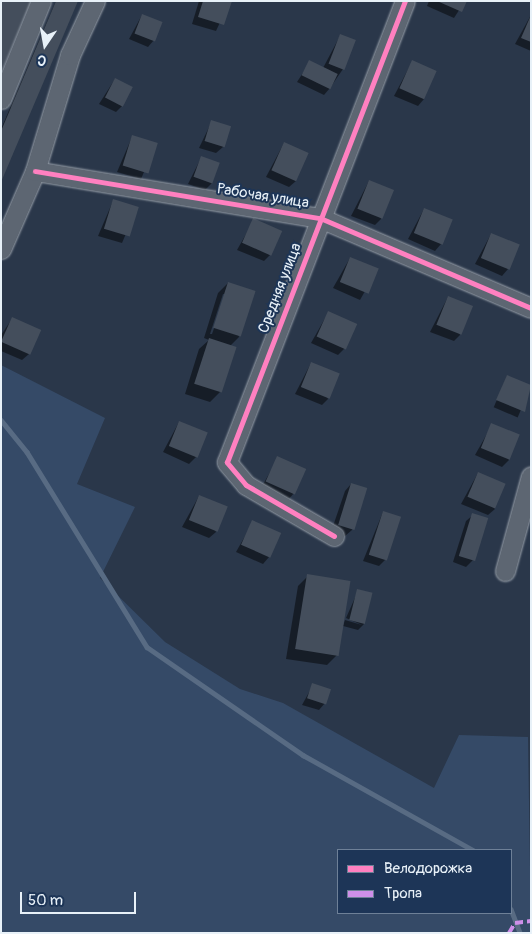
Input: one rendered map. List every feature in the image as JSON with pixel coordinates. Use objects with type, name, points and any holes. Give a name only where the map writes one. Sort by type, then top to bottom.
[{"type":"street","points":[[1,99],[41,1]]},
{"type":"street","points":[[1,249],[35,171],[70,55],[95,1]]},
{"type":"street","name":"Средняя улица","points":[[334,536],[246,485],[227,462],[405,1]]},
{"type":"street","name":"Рабочая улица","points":[[35,171],[320,218],[531,308]]},
{"type":"street","points":[[505,571],[531,476]]},
{"type":"shaded area","points":[[1,365],[105,418],[77,484],[135,507],[100,578],[165,642],[240,689],[283,703],[434,788],[459,735],[528,737],[531,933],[1,933]]},
{"type":"building","points":[[1,1],[31,1],[1,73]]},
{"type":"building","points":[[56,1],[78,1],[1,182],[1,131]]},
{"type":"building","points":[[203,1],[232,1],[224,25],[198,17]]},
{"type":"building","points":[[437,1],[467,1],[462,12]]},
{"type":"building","points":[[142,14],[163,22],[155,41],[134,34]]},
{"type":"building","points":[[531,15],[531,42],[521,38]]},
{"type":"building","points":[[340,34],[356,40],[344,70],[329,64]]},
{"type":"building","points":[[309,60],[338,74],[330,89],[302,75]]},
{"type":"building","points":[[412,60],[437,71],[424,99],[399,88]]},
{"type":"building","points":[[115,78],[133,87],[123,107],[105,98]]},
{"type":"building","points":[[211,120],[231,126],[225,147],[205,141]]},
{"type":"building","points":[[132,135],[158,143],[148,173],[123,166]]},
{"type":"building","points":[[284,142],[309,153],[296,181],[271,170]]},
{"type":"building","points":[[201,156],[220,163],[212,184],[193,177]]},
{"type":"building","points":[[369,180],[394,190],[382,219],[357,209]]},
{"type":"building","points":[[113,199],[139,207],[130,237],[104,229]]},
{"type":"building","points":[[424,208],[453,220],[443,245],[414,233]]},
{"type":"building","points":[[253,218],[282,231],[271,256],[242,243]]},
{"type":"building","points":[[491,233],[520,245],[510,270],[481,258]]},
{"type":"building","points":[[350,257],[379,269],[369,294],[340,282]]},
{"type":"building","points":[[228,282],[256,291],[241,337],[213,328]]},
{"type":"building","points":[[448,296],[473,306],[461,335],[436,325]]},
{"type":"building","points":[[328,311],[357,324],[346,350],[317,337]]},
{"type":"building","points":[[12,317],[41,330],[30,355],[1,342]]},
{"type":"building","points":[[209,338],[237,347],[222,393],[194,384]]},
{"type":"building","points":[[311,362],[340,374],[330,399],[301,387]]},
{"type":"building","points":[[507,375],[531,385],[525,412],[496,400]]},
{"type":"building","points":[[179,421],[208,433],[198,458],[169,446]]},
{"type":"building","points":[[491,423],[520,435],[510,460],[481,448]]},
{"type":"building","points":[[277,456],[306,469],[295,495],[266,482]]},
{"type":"building","points":[[478,472],[506,484],[495,509],[467,497]]},
{"type":"building","points":[[351,483],[367,488],[354,530],[338,525]]},
{"type":"building","points":[[199,495],[228,507],[218,532],[189,520]]},
{"type":"building","points":[[383,511],[401,517],[387,561],[369,555]]},
{"type":"building","points":[[472,513],[488,518],[475,561],[459,556]]},
{"type":"building","points":[[252,520],[281,533],[270,558],[241,545]]},
{"type":"building","points":[[307,574],[350,581],[339,656],[295,649]]},
{"type":"building","points":[[357,589],[373,593],[365,624],[349,620]]},
{"type":"building","points":[[312,683],[331,689],[326,704],[307,698]]},
{"type":"waterway","points":[[1,420],[27,452],[147,647],[303,755],[471,849]]},
{"type":"waterway","points":[[512,912],[520,933]]},
{"type":"marked path","points":[[509,933],[515,923],[531,921]]},
{"type":"cycle path","points":[[334,536],[246,485],[227,462],[405,1]]},
{"type":"cycle path","points":[[35,171],[320,218],[531,308]]}]
